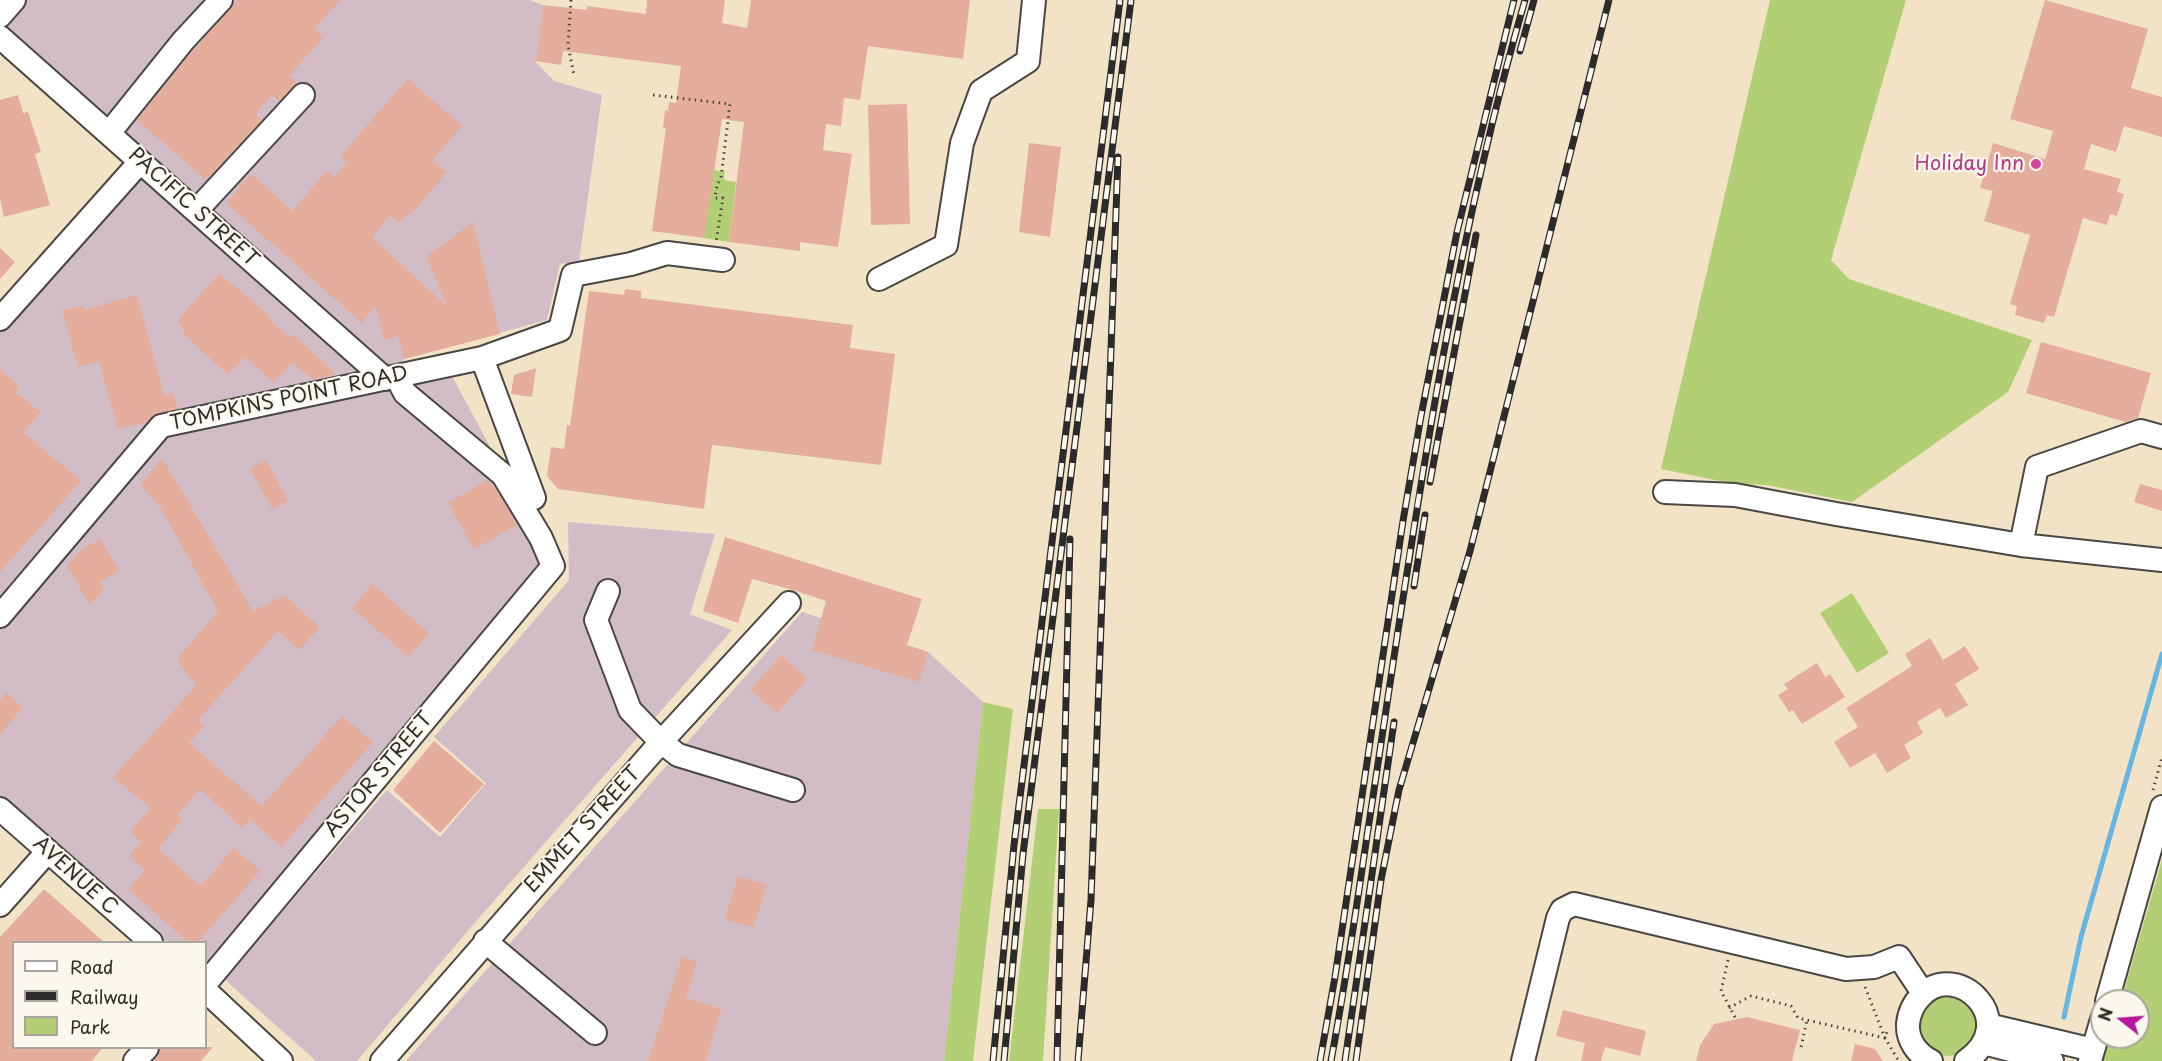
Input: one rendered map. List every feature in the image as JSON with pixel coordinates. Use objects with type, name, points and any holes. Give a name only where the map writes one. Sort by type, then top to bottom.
[{"type":"street","points":[[0,16],[14,0]]},
{"type":"street","points":[[109,134],[183,41],[221,0]]},
{"type":"street","points":[[879,279],[946,245],[962,143],[981,91],[1028,61],[1034,0]]},
{"type":"street","name":"PACIFIC STREET","points":[[0,37],[196,211],[391,377],[405,393],[503,475],[541,538],[553,566]]},
{"type":"street","points":[[196,211],[303,95]]},
{"type":"street","points":[[0,319],[140,162]]},
{"type":"street","name":"TOMPKINS POINT ROAD","points":[[0,616],[161,426],[482,358],[560,330],[573,275],[630,264],[667,253],[719,259]]},
{"type":"street","points":[[482,358],[534,498]]},
{"type":"street","points":[[2021,545],[2037,467],[2141,432],[2162,437]]},
{"type":"street","points":[[1665,492],[1735,495],[2021,545],[2162,560]]},
{"type":"street","name":"ASTOR STREET","points":[[207,982],[553,566]]},
{"type":"street","points":[[608,591],[596,620],[630,710],[661,742],[678,755],[794,790]]},
{"type":"street","name":"EMMET STREET","points":[[382,1061],[661,742],[789,603]]},
{"type":"street","points":[[2110,989],[2157,799]]},
{"type":"street","name":"AVENUE C","points":[[0,809],[150,941]]},
{"type":"street","points":[[0,905],[48,851]]},
{"type":"street","points":[[1523,1061],[1558,918],[1562,910],[1574,904],[1846,969],[1874,967],[1899,957],[1923,993]]},
{"type":"street","points":[[485,941],[595,1033]]},
{"type":"street","points":[[1931,1061],[1918,1052],[1911,1041],[1908,1028],[1909,1014],[1914,1002],[1923,993],[1935,986],[1948,984],[1962,987],[1973,993],[1982,1003],[1987,1016],[1986,1034],[1977,1053],[1965,1061]]},
{"type":"street","points":[[207,992],[281,1061]]},
{"type":"street","points":[[1986,1034],[2092,1056]]},
{"type":"street","points":[[1986,1034],[2052,1061]]},
{"type":"street","points":[[135,1061],[145,1049]]},
{"type":"path","points":[[571,0],[568,45],[574,75]]},
{"type":"path","points":[[653,95],[730,104],[721,178],[717,185],[715,198],[723,198],[719,259]]},
{"type":"path","points":[[2157,799],[2162,757]]},
{"type":"path","points":[[1730,954],[1721,991],[1736,1019]]},
{"type":"path","points":[[1862,979],[1885,1038],[1899,1061]]},
{"type":"path","points":[[1730,1008],[1751,996],[1791,1006],[1798,1018],[1885,1038]]},
{"type":"path","points":[[1801,1047],[1807,1020]]},
{"type":"path","points":[[1885,1038],[1890,1024]]},
{"type":"shaded area","points":[[15,0],[530,0],[543,5],[536,62],[554,81],[602,95],[579,262],[560,264],[547,320],[404,359],[386,378],[453,378],[556,569],[207,982],[207,941],[150,941],[0,809],[0,319],[140,162],[0,37],[0,16]]},
{"type":"shaded area","points":[[568,522],[715,534],[690,614],[732,630],[472,926],[357,1061],[316,1061],[224,979],[387,790],[440,837],[486,783],[434,737],[569,580]]},
{"type":"shaded area","points":[[802,612],[928,652],[983,702],[944,1061],[406,1061]]},
{"type":"green space","points":[[1770,0],[1906,0],[1831,260],[1849,279],[2032,340],[2008,392],[1852,502],[1767,485],[1735,484],[1661,469]]},
{"type":"green space","points":[[714,170],[725,172],[724,180],[736,182],[729,242],[704,238]]},
{"type":"green space","points":[[1852,593],[1889,653],[1857,673],[1820,613]]},
{"type":"green space","points":[[983,702],[1013,709],[973,1061],[944,1061]]},
{"type":"green space","points":[[1038,809],[1059,809],[1043,1061],[1009,1061]]},
{"type":"green space","points":[[2162,860],[2162,1061],[2103,1061],[2106,1049],[2150,1049],[2150,989],[2124,989]]},
{"type":"green space","points":[[1947,996],[1968,1005],[1977,1026],[1968,1047],[1947,1056],[1926,1047],[1917,1026],[1926,1005]]},
{"type":"building","points":[[238,0],[340,0],[314,29],[323,38],[289,76],[297,83],[279,101],[272,95],[255,114],[262,120],[206,180],[137,120],[185,60]]},
{"type":"building","points":[[647,0],[725,0],[722,23],[747,28],[751,0],[970,0],[963,59],[868,46],[860,100],[844,98],[841,126],[826,124],[823,150],[852,154],[838,247],[800,242],[800,251],[729,242],[744,122],[722,119],[704,238],[652,231],[666,128],[663,128],[665,110],[668,111],[669,102],[676,103],[681,66],[563,51],[561,65],[536,61],[543,5],[587,10],[587,6],[646,14]]},
{"type":"building","name":"Holiday Inn","points":[[2045,0],[2148,29],[2131,88],[2162,97],[2162,137],[2124,126],[2116,152],[2091,144],[2084,169],[2121,179],[2117,192],[2124,194],[2117,216],[2110,214],[2107,225],[2083,218],[2054,317],[2047,315],[2044,323],[2015,315],[2017,306],[2010,304],[2030,235],[1984,221],[1993,191],[1980,188],[1993,143],[2045,159],[2053,131],[2010,119]]},
{"type":"building","points":[[408,79],[462,126],[432,160],[447,172],[410,215],[408,213],[399,223],[390,215],[372,238],[448,307],[426,257],[473,222],[500,334],[404,359],[398,336],[384,340],[376,306],[362,323],[226,203],[251,174],[292,211],[327,171],[334,177],[347,162],[340,156]]},
{"type":"building","points":[[18,95],[23,113],[28,112],[41,152],[35,154],[50,205],[4,217],[0,199],[0,100]]},
{"type":"building","points":[[907,104],[910,224],[871,225],[868,105]]},
{"type":"building","points":[[1029,143],[1061,147],[1050,237],[1019,232]]},
{"type":"building","points":[[0,248],[15,262],[0,279]]},
{"type":"building","points":[[219,273],[271,317],[269,320],[289,337],[292,334],[336,374],[313,380],[293,363],[273,382],[245,357],[228,375],[186,336],[178,320]]},
{"type":"building","points":[[625,289],[641,291],[641,298],[853,325],[850,348],[895,354],[881,465],[712,445],[704,509],[558,489],[547,476],[551,447],[564,449],[567,425],[570,426],[589,291],[624,295]]},
{"type":"building","points":[[137,295],[164,395],[173,393],[178,409],[158,413],[147,422],[118,429],[99,362],[78,367],[62,311],[83,305],[84,310]]},
{"type":"building","points":[[2041,342],[2151,373],[2138,418],[2125,422],[2026,393]]},
{"type":"building","points":[[536,368],[532,397],[511,394],[514,375]]},
{"type":"building","points":[[0,370],[20,387],[15,392],[41,412],[23,432],[81,481],[0,572]]},
{"type":"building","points":[[162,458],[253,611],[284,595],[320,627],[299,650],[278,631],[198,720],[204,727],[189,743],[262,806],[342,716],[373,742],[281,847],[250,819],[242,828],[200,789],[177,815],[182,820],[158,849],[201,886],[234,848],[260,871],[199,941],[187,941],[128,889],[145,871],[129,856],[141,842],[130,832],[150,808],[113,777],[196,686],[177,659],[218,611],[160,507],[140,485]]},
{"type":"building","points":[[266,460],[288,501],[272,509],[250,469]]},
{"type":"building","points":[[487,480],[496,489],[517,525],[474,549],[448,503]]},
{"type":"building","points":[[2140,484],[2162,490],[2162,511],[2134,502]]},
{"type":"building","points":[[725,537],[922,599],[907,645],[928,652],[919,682],[812,650],[826,601],[793,590],[752,579],[738,623],[703,611]]},
{"type":"building","points":[[100,539],[119,571],[100,582],[104,589],[90,605],[67,566],[81,550]]},
{"type":"building","points":[[372,584],[429,633],[409,657],[352,608]]},
{"type":"building","points":[[1930,638],[1943,660],[1965,646],[1979,669],[1955,684],[1968,705],[1946,718],[1940,708],[1917,722],[1923,733],[1904,745],[1911,758],[1887,773],[1875,753],[1850,768],[1834,742],[1858,727],[1846,708],[1912,666],[1905,654]]},
{"type":"building","points":[[781,655],[807,679],[777,713],[750,690]]},
{"type":"building","points":[[1817,663],[1825,677],[1830,674],[1845,697],[1802,724],[1793,710],[1789,712],[1778,695],[1788,689],[1784,684]]},
{"type":"building","points":[[6,693],[23,707],[0,735],[0,700]]},
{"type":"building","points":[[434,741],[484,784],[440,833],[393,790]]},
{"type":"building","points":[[738,876],[767,885],[753,928],[725,919]]},
{"type":"building","points":[[44,889],[103,941],[12,941],[12,1049],[101,1049],[92,1061],[0,1061],[0,937]]},
{"type":"building","points":[[682,956],[697,961],[686,998],[721,1009],[706,1061],[648,1061]]},
{"type":"building","points":[[1563,1010],[1646,1031],[1640,1056],[1605,1047],[1601,1061],[1581,1061],[1585,1043],[1556,1036]]},
{"type":"building","points":[[1747,1017],[1800,1030],[1792,1061],[1696,1061],[1700,1045],[1714,1024]]},
{"type":"building","points":[[1855,1044],[1875,1049],[1883,1061],[1851,1061]]},
{"type":"building","points":[[213,1047],[201,1061],[153,1061],[161,1049]]},
{"type":"waterway","points":[[2064,1017],[2081,937],[2162,654]]},
{"type":"railway","points":[[993,1061],[1014,845],[1120,0]]},
{"type":"railway","points":[[1004,1061],[1023,854],[1131,0]]},
{"type":"railway","points":[[1320,1061],[1335,977],[1403,521],[1421,416],[1457,232],[1514,0]]},
{"type":"railway","points":[[1331,1061],[1415,520],[1452,311],[1497,103],[1525,0]]},
{"type":"railway","points":[[1520,51],[1534,0]]},
{"type":"railway","points":[[1356,1061],[1381,880],[1399,790],[1470,551],[1609,0]]},
{"type":"railway","points":[[1078,1061],[1091,900],[1118,157]]},
{"type":"railway","points":[[1430,482],[1476,235]]},
{"type":"railway","points":[[1414,586],[1425,515]]},
{"type":"railway","points":[[1057,1061],[1070,539]]},
{"type":"railway","points":[[1345,1061],[1394,722]]},
{"type":"place","name":"Holiday Inn","points":[[2036,164]]}]
